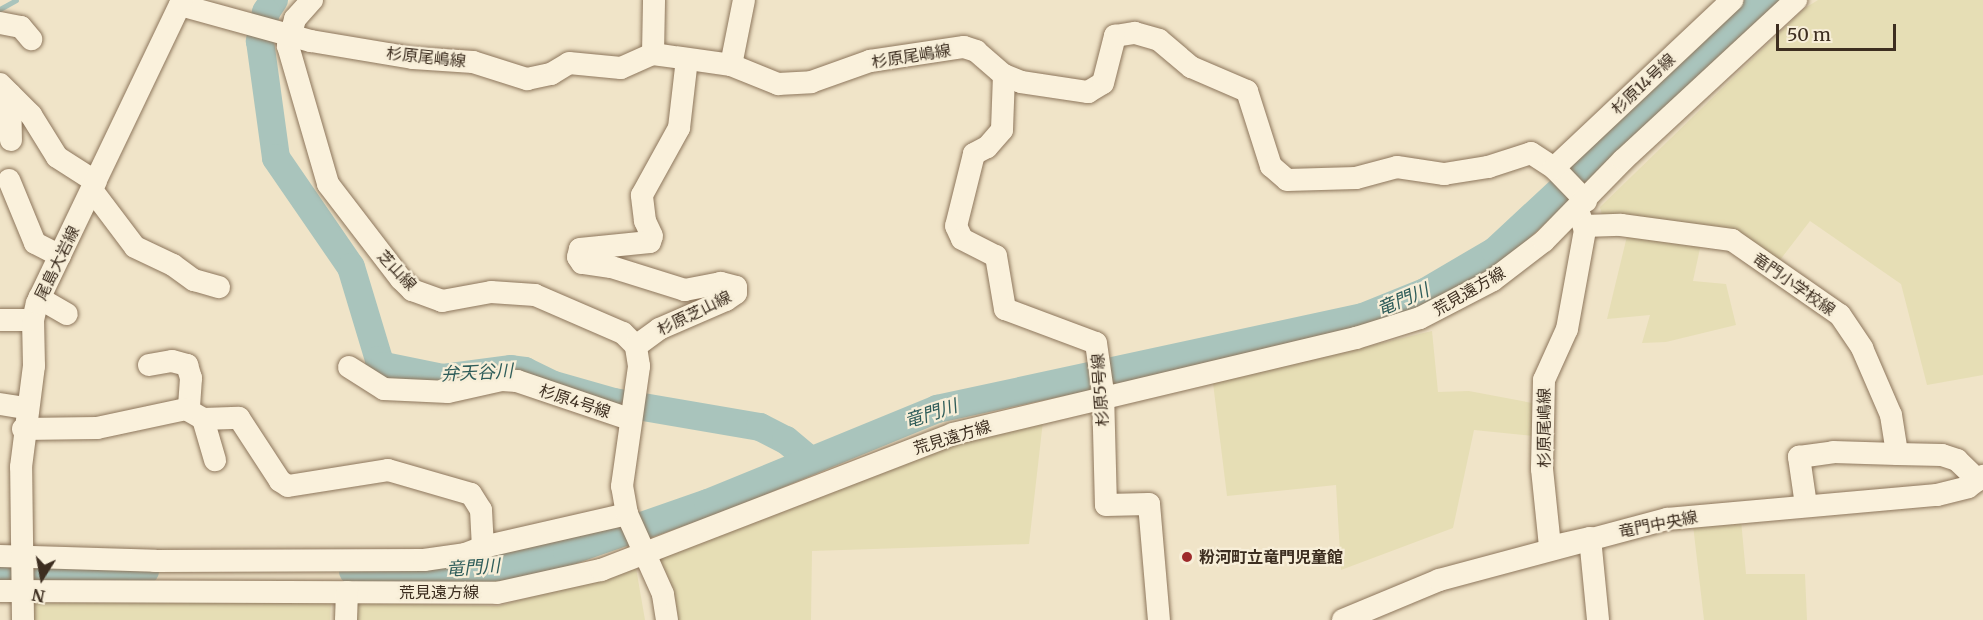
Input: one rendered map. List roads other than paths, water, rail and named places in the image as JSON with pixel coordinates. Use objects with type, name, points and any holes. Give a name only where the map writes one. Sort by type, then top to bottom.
[{"type":"street","points":[[275,31],[295,19],[312,0]]},
{"type":"street","points":[[653,54],[654,0]]},
{"type":"street","points":[[731,65],[744,0]]},
{"type":"street","name":"杉原14号線","points":[[1555,169],[1732,0]]},
{"type":"street","name":"荒見遠方線","points":[[14,589],[496,593],[601,570],[643,548],[953,434],[1103,394],[1356,338],[1419,318],[1493,280],[1544,241],[1582,208],[1623,160],[1796,0]]},
{"type":"street","name":"杉原尾嶋線","points":[[181,2],[275,31],[413,58],[473,62],[527,79],[550,74],[569,63],[621,68],[653,54],[731,65],[778,84],[811,82],[870,61],[964,47],[976,51],[1004,75],[1068,89],[1097,89],[1102,82],[1115,36],[1135,33],[1159,40],[1191,67],[1247,91],[1271,166],[1287,180],[1356,178],[1397,168],[1444,174],[1502,164],[1531,153],[1555,169],[1582,208],[1567,329],[1544,380],[1542,469],[1550,547]]},
{"type":"street","name":"尾島大岩線","points":[[23,620],[14,589],[15,557],[25,419],[34,366],[17,320],[39,298],[181,2]]},
{"type":"street","points":[[0,23],[21,27],[31,39]]},
{"type":"street","name":"芝山線","points":[[275,31],[290,62],[328,184],[412,290],[442,301],[491,292],[535,295],[623,333],[636,346]]},
{"type":"street","name":"杉原芝山線","points":[[636,346],[658,329],[736,293],[736,287],[730,282],[685,290],[611,267],[582,263],[578,257],[580,249],[650,242],[652,236],[645,221],[642,195],[679,128],[687,59]]},
{"type":"street","name":"杉原5号線","points":[[1004,75],[1002,130],[987,147],[974,154],[956,225],[962,239],[996,256],[1005,309],[1088,338],[1096,343],[1103,394],[1106,505],[1149,504],[1159,620]]},
{"type":"street","points":[[5,89],[31,115],[57,157],[94,186],[135,247],[164,260],[194,280],[219,287]]},
{"type":"street","points":[[5,89],[11,140]]},
{"type":"street","points":[[9,180],[35,243],[60,256]]},
{"type":"street","name":"竜門小学校線","points":[[1582,208],[1621,225],[1720,236],[1831,306],[1862,348],[1876,378],[1892,415],[1897,454]]},
{"type":"street","points":[[39,298],[67,314]]},
{"type":"street","points":[[0,335],[17,320]]},
{"type":"street","points":[[636,346],[639,366],[622,486],[628,515],[663,594],[667,620]]},
{"type":"street","points":[[148,365],[172,361],[187,365],[196,414],[215,460]]},
{"type":"street","name":"杉原4号線","points":[[350,367],[384,389],[448,392],[502,380],[517,381],[631,411]]},
{"type":"street","points":[[0,404],[25,419],[98,428],[196,414],[238,418],[280,481],[288,486],[387,470],[471,495],[478,500],[481,510],[483,547]]},
{"type":"street","points":[[1806,505],[1799,457],[1833,452],[1942,454],[1957,460],[1981,478]]},
{"type":"street","name":"竜門中央線","points":[[1550,547],[1667,519],[1937,495],[1981,478]]},
{"type":"street","points":[[15,557],[155,561],[424,560],[465,554],[483,547],[628,515]]},
{"type":"street","points":[[1590,538],[1598,620]]},
{"type":"street","points":[[1343,620],[1439,580],[1550,547]]},
{"type":"street","points":[[346,620],[347,592]]},
{"type":"waterway","points":[[0,9],[16,0]]},
{"type":"waterway","name":"弁天谷川","points":[[274,0],[266,12],[260,41],[276,158],[351,267],[379,360],[384,366],[443,378],[511,369],[525,371],[554,385],[614,402],[760,427],[786,440],[809,459]]},
{"type":"waterway","name":"竜門川","points":[[353,571],[455,571],[509,566],[567,552],[708,503],[937,409],[1363,317],[1425,292],[1495,251],[1765,0]]},
{"type":"waterway","name":"竜門川","points":[[0,570],[145,571]]},
{"type":"place","name":"粉河町立竜門児童館","points":[[1187,557]]}]
